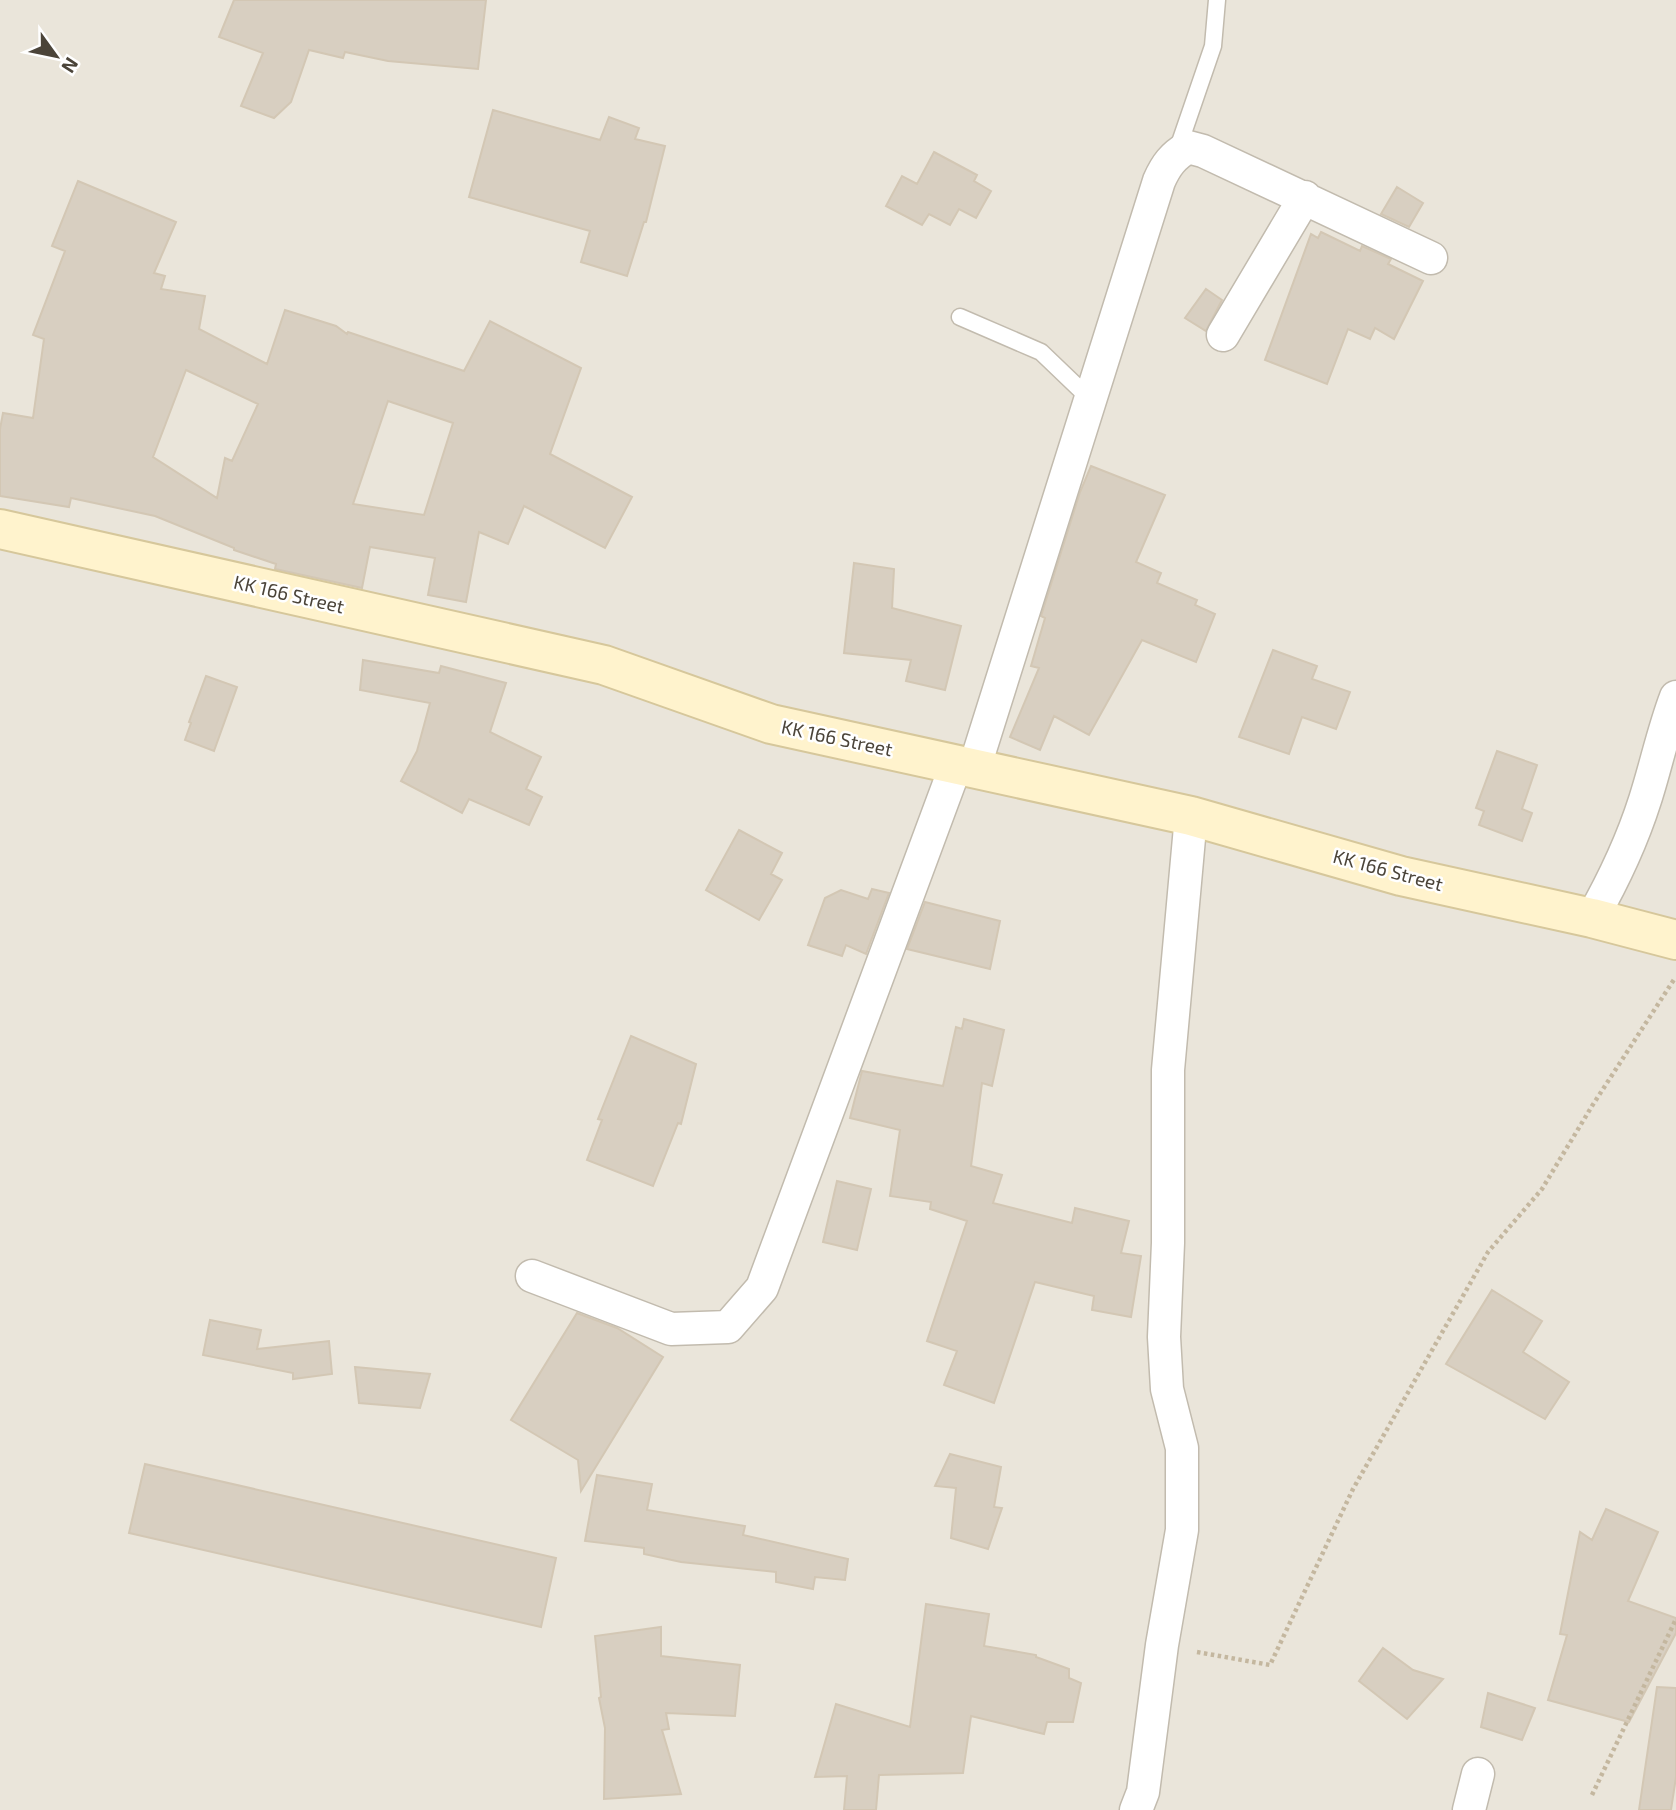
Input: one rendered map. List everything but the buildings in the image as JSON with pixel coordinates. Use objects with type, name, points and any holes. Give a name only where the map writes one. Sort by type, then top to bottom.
[{"type":"street","points":[[532,1276],[671,1329],[728,1327],[762,1288],[965,767],[1159,181],[1176,153],[1188,147],[1203,151],[1431,258]]},
{"type":"street","points":[[1223,335],[1305,197]]},
{"type":"street","name":"KK 166 Street","points":[[0,529],[604,665],[771,724],[1191,816],[1401,876],[1592,918],[1676,940]]},
{"type":"street","points":[[1592,918],[1615,877],[1645,801],[1665,725],[1676,697]]},
{"type":"street","points":[[1136,1810],[1143,1792],[1162,1645],[1182,1530],[1182,1448],[1167,1390],[1164,1337],[1168,1243],[1168,1070],[1191,816]]},
{"type":"street","points":[[1469,1810],[1478,1774]]},
{"type":"lane","points":[[1176,153],[1213,46],[1217,0]]},
{"type":"lane","points":[[960,317],[1041,352],[1089,398]]},
{"type":"path","points":[[1162,1645],[1270,1665],[1353,1489],[1488,1252],[1542,1189],[1676,977]]},
{"type":"path","points":[[1592,1795],[1676,1619]]},
{"type":"shaded area","points":[[0,0],[1676,0],[1676,1810],[0,1810]]}]
